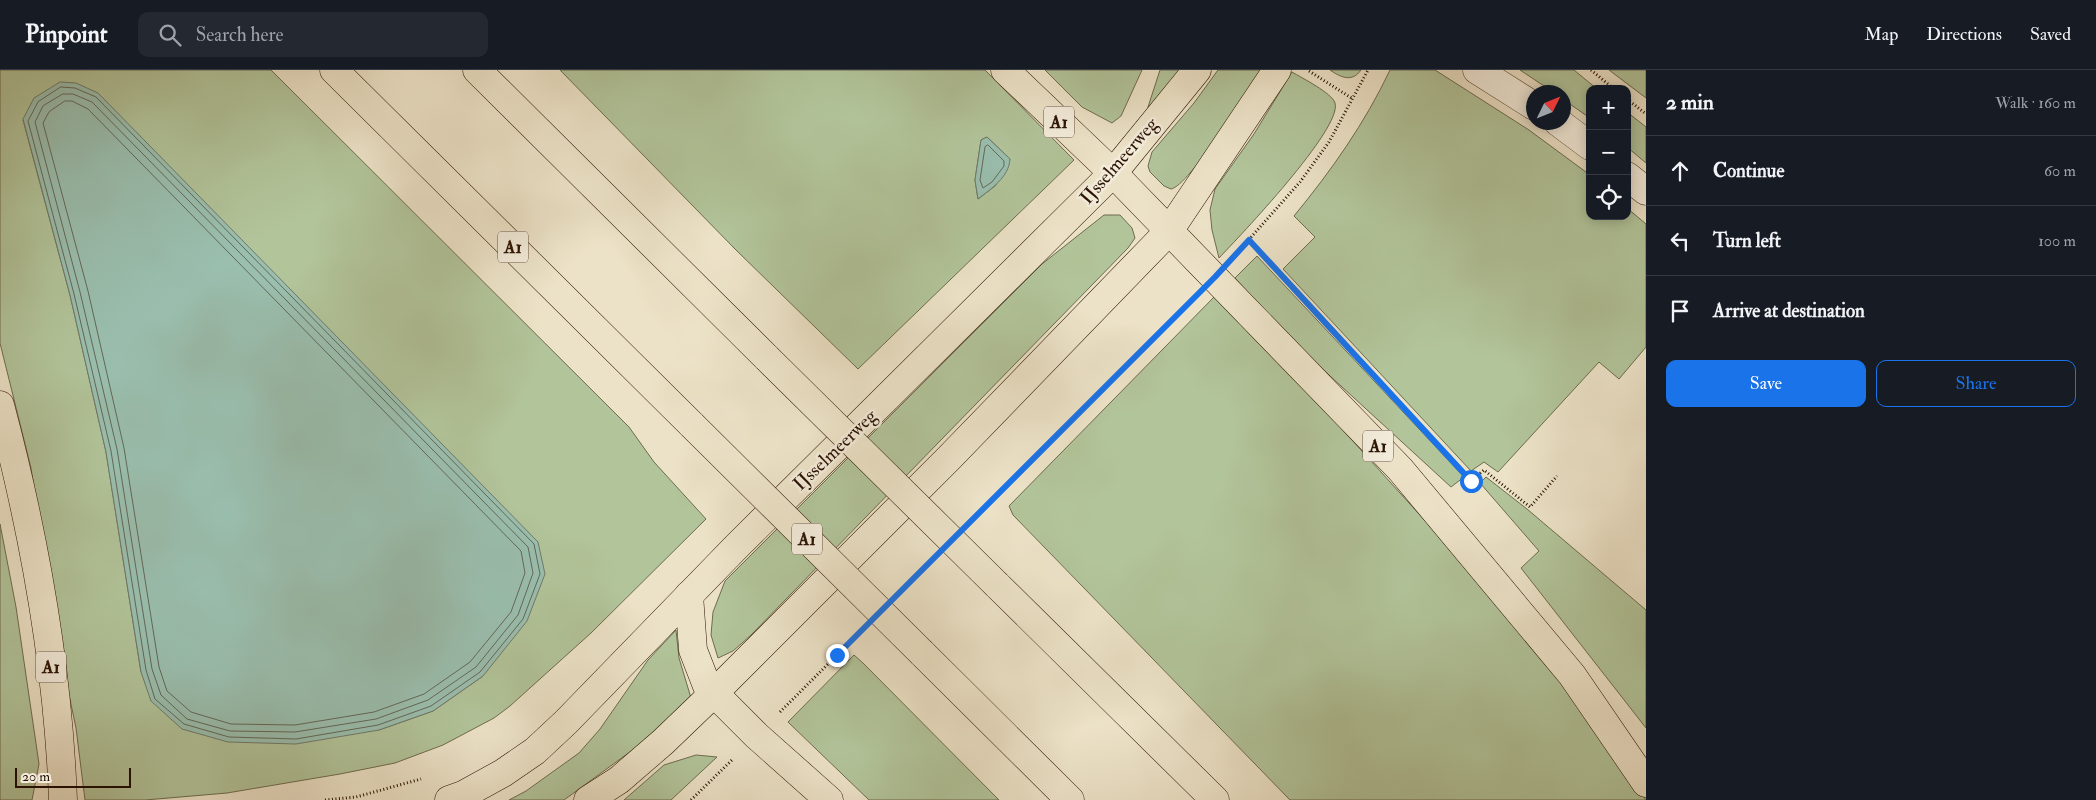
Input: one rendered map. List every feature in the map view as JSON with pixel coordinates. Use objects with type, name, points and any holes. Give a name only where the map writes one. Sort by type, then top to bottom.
[{"type":"main road","name":"A1","points":[[334,70],[1070,800]]},
{"type":"main road","points":[[477,70],[1215,800]]},
{"type":"main road","name":"A1","points":[[1005,70],[1113,174],[1215,277],[1406,476],[1572,675],[1646,783]]},
{"type":"main road","name":"IJsselmeerweg","points":[[449,800],[463,795],[503,773],[535,751],[566,722],[737,546],[1113,174],[1196,70]]},
{"type":"main road","points":[[588,800],[619,780],[714,694],[949,458],[1169,231],[1277,70]]},
{"type":"main road","name":"A1","points":[[0,405],[30,534],[47,638],[61,740],[63,800]]},
{"type":"main road","points":[[690,595],[693,650],[707,686],[757,736],[830,800]]},
{"type":"street","points":[[1477,70],[1526,101]]},
{"type":"street","points":[[1569,130],[1586,143]]},
{"type":"street","points":[[1631,179],[1646,191]]},
{"type":"path","points":[[1308,70],[1353,99]]},
{"type":"path","points":[[970,522],[1215,277],[1249,240],[1300,182],[1329,142],[1368,70]]},
{"type":"path","points":[[1591,70],[1609,85]]},
{"type":"path","points":[[1631,102],[1646,114]]},
{"type":"path","points":[[1249,240],[1471,481],[1484,470],[1530,507],[1557,476]]},
{"type":"path","points":[[900,592],[935,557]]},
{"type":"path","points":[[691,800],[858,634]]},
{"type":"shaded area","points":[[0,70],[271,70],[629,427],[654,462],[706,519],[591,633],[510,706],[494,718],[443,745],[395,763],[227,793],[145,800],[85,800],[76,728],[60,652],[31,468],[0,343]],"holes":[[[23,120],[483,676],[433,711],[379,730],[141,672],[106,452],[70,295]]]},
{"type":"shaded area","points":[[560,70],[985,70],[1074,160],[858,369],[736,250]],"holes":[[[987,137],[1010,159],[995,186],[978,199],[975,180],[981,140]]]},
{"type":"shaded area","points":[[1045,70],[1142,70],[1121,116],[1112,123],[1082,107]]},
{"type":"shaded area","points":[[1160,70],[1187,70],[1148,108],[1148,107]]},
{"type":"shaded area","points":[[1218,70],[1261,70],[1218,136],[1191,172],[1180,184],[1171,189],[1164,186],[1150,172],[1148,166],[1152,152],[1194,103]]},
{"type":"shaded area","points":[[1330,70],[1361,70],[1354,76],[1346,78]]},
{"type":"shaded area","points":[[1390,70],[1435,70],[1526,128],[1526,130],[1529,130],[1586,172],[1586,220],[1631,220],[1631,211],[1646,224],[1646,347],[1619,379],[1599,362],[1498,472],[1484,462],[1471,471],[1283,269],[1315,237],[1294,216],[1346,146]]},
{"type":"shaded area","points":[[1520,70],[1574,70],[1592,85],[1586,85],[1586,115],[1571,105],[1571,85],[1542,85]]},
{"type":"shaded area","points":[[1609,70],[1646,70],[1646,98]]},
{"type":"shaded area","points":[[1292,72],[1316,86],[1333,99],[1335,103],[1333,116],[1323,135],[1288,182],[1219,258],[1212,230],[1210,210],[1215,189],[1254,134]]},
{"type":"shaded area","points":[[1631,115],[1646,127],[1646,163],[1631,150]]},
{"type":"shaded area","points":[[1104,215],[1120,215],[1132,228],[1135,238],[1128,248],[751,635],[733,651],[718,658],[711,635],[713,612],[725,581],[1042,264]]},
{"type":"shaded area","points":[[1257,256],[1464,477],[1451,487],[1304,352],[1235,278]]},
{"type":"shaded area","points":[[1216,295],[1274,354],[1448,546],[1581,707],[1646,800],[1290,800],[1013,515],[1009,506]]},
{"type":"shaded area","points":[[1486,477],[1527,509],[1646,610],[1646,728],[1521,568],[1539,551],[1480,483]]},
{"type":"shaded area","points":[[0,524],[16,607],[39,764],[32,800],[0,800]]},
{"type":"shaded area","points":[[676,630],[679,658],[691,698],[649,738],[564,800],[509,800],[526,791],[579,753],[600,729],[648,660]]},
{"type":"shaded area","points":[[854,655],[999,800],[869,800],[788,722]]},
{"type":"shaded area","points":[[696,755],[717,757],[671,800],[624,800],[664,765]]},
{"type":"water","points":[[60,82],[76,83],[98,93],[538,542],[545,574],[527,621],[483,676],[433,711],[379,730],[296,744],[228,742],[182,729],[151,701],[141,672],[106,452],[70,295],[23,119],[34,98]]},
{"type":"water","points":[[987,137],[1010,159],[1003,177],[994,187],[978,199],[975,180],[981,140]]},
{"type":"route","points":[[837,655],[1215,277],[1249,240],[1471,481]]}]
